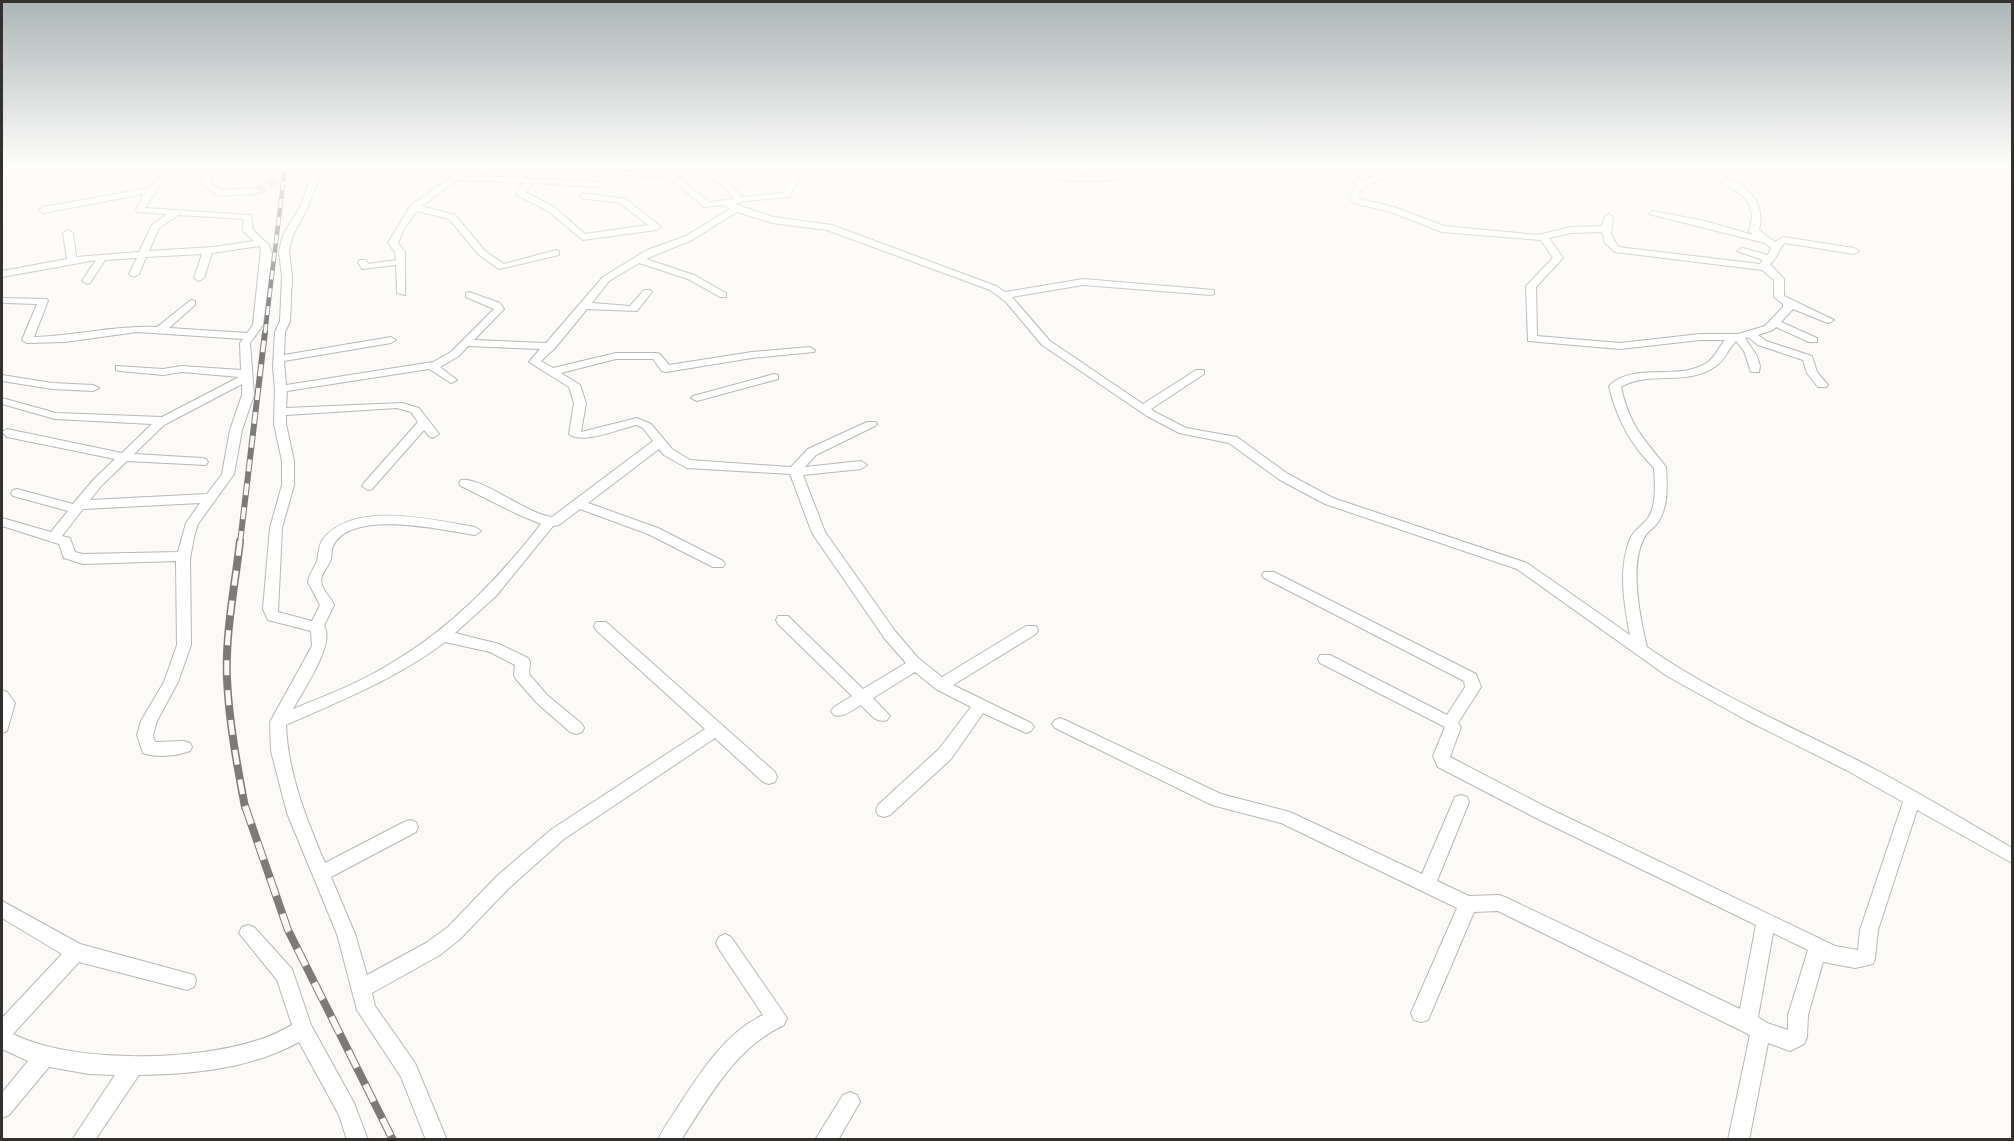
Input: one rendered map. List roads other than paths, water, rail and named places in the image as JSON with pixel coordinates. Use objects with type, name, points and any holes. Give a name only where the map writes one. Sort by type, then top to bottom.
[{"type":"street","points":[[135,274],[146,254],[155,227],[165,220]]},
{"type":"street","points":[[184,747],[149,748],[145,735],[157,704],[177,667],[184,645],[184,556],[192,523],[228,474],[236,430],[248,395],[246,343],[258,325],[263,303],[267,254],[266,247],[248,231],[248,220]]},
{"type":"street","points":[[297,220],[287,240],[285,321],[280,332],[278,359],[281,390],[280,412],[288,461],[288,485],[276,528],[270,609],[273,616],[316,627],[320,631],[319,646],[278,722],[279,751],[295,813],[345,934],[367,1010],[408,1070],[437,1140]]},
{"type":"street","points":[[402,220],[393,243],[399,250],[402,293]]},
{"type":"street","points":[[455,220],[482,253],[502,267],[556,253]]},
{"type":"street","points":[[564,220],[583,237],[656,227],[647,220]]},
{"type":"street","points":[[712,220],[689,238],[650,252],[606,279],[551,346],[534,362],[569,380],[576,390],[580,404],[575,434],[580,436],[637,421],[647,426],[675,458],[687,464],[823,471],[861,465]]},
{"type":"street","points":[[776,220],[829,227],[941,267],[1005,295],[1046,343],[1143,409],[1183,430],[1233,440],[1284,477],[1329,501],[1522,566],[1641,651],[1751,716],[1912,799],[2013,856]]},
{"type":"street","points":[[1415,220],[1428,226],[1544,237],[1571,230],[1606,229]]},
{"type":"street","points":[[1608,220],[1606,229],[1610,244],[1615,249],[1768,263],[1776,256],[1772,244],[1754,231],[1757,220]]},
{"type":"street","points":[[1685,220],[1772,244],[1783,240],[1854,251]]},
{"type":"street","points":[[68,233],[72,260]]},
{"type":"street","points":[[1544,237],[1558,258],[1531,286],[1532,339],[1620,346],[1700,337],[1737,337],[1745,343],[1755,370]]},
{"type":"street","points":[[2,274],[103,256],[208,250],[260,243]]},
{"type":"street","points":[[1822,247],[1830,260]]},
{"type":"street","points":[[199,278],[208,250]]},
{"type":"street","points":[[1742,251],[1768,263],[1779,279],[1779,297],[1829,320]]},
{"type":"street","points":[[87,281],[103,256]]},
{"type":"street","points":[[640,260],[692,277],[723,295]]},
{"type":"street","points":[[363,262],[365,267],[370,267],[400,262]]},
{"type":"street","points":[[1005,295],[1083,282],[1211,292]]},
{"type":"street","points":[[2,288],[3,301],[43,301],[27,340],[65,339],[121,330],[160,330],[250,336]]},
{"type":"street","points":[[584,306],[633,309],[646,292]]},
{"type":"street","points":[[281,390],[431,366],[451,357],[499,309],[496,305],[469,295]]},
{"type":"street","points":[[160,330],[191,303]]},
{"type":"street","points":[[1641,651],[1631,593],[1635,545],[1637,536],[1654,519],[1657,511],[1661,495],[1660,467],[1640,446],[1628,424],[1615,386],[1628,378],[1678,375],[1708,367],[1721,357],[1728,342],[1737,337],[1769,328],[1785,313],[1788,303]]},
{"type":"street","points":[[1775,323],[1813,340]]},
{"type":"street","points":[[1749,333],[1762,343],[1808,358],[1812,373],[1822,385]]},
{"type":"street","points":[[278,359],[391,340]]},
{"type":"street","points":[[464,343],[551,346]]},
{"type":"street","points":[[697,398],[754,368],[810,350]]},
{"type":"street","points":[[552,372],[626,355],[656,356],[666,369],[754,368],[774,377]]},
{"type":"street","points":[[431,366],[452,380]]},
{"type":"street","points":[[120,368],[246,376]]},
{"type":"street","points":[[1143,409],[1200,372]]},
{"type":"street","points":[[54,537],[124,457],[164,421],[246,376]]},
{"type":"street","points":[[2,378],[52,386],[93,388]]},
{"type":"street","points":[[2,400],[43,414],[164,421]]},
{"type":"street","points":[[280,412],[392,405],[415,410],[434,434]]},
{"type":"street","points":[[368,486],[424,422]]},
{"type":"street","points":[[795,470],[813,452],[870,424]]},
{"type":"street","points":[[7,433],[124,457],[202,462]]},
{"type":"street","points":[[465,483],[479,487],[533,517],[554,522],[660,442]]},
{"type":"street","points":[[795,470],[819,533],[890,635],[916,664],[941,685],[1026,728]]},
{"type":"street","points":[[17,493],[78,507],[211,498]]},
{"type":"street","points":[[579,504],[645,528],[718,564]]},
{"type":"street","points":[[316,627],[327,605],[325,598],[315,587],[315,580],[323,562],[326,544],[337,532],[350,526],[383,519],[475,531]]},
{"type":"street","points":[[2,522],[65,541],[69,555],[83,559],[184,556]]},
{"type":"street","points":[[278,722],[371,682],[444,636],[501,585],[549,522]]},
{"type":"street","points":[[1269,574],[1471,678],[1473,687],[1450,723]]},
{"type":"street","points":[[783,620],[882,716]]},
{"type":"street","points":[[601,626],[769,777]]},
{"type":"street","points":[[941,685],[1031,630]]},
{"type":"street","points":[[444,636],[494,648],[523,662],[521,675],[542,699],[576,728]]},
{"type":"street","points":[[1325,659],[1450,723],[1453,727],[1442,756],[1444,762],[1828,951],[1859,961],[1866,958],[1869,930],[1912,799]]},
{"type":"street","points":[[839,711],[860,696],[916,664]]},
{"type":"street","points":[[2,696],[7,703],[2,727]]},
{"type":"street","points":[[884,810],[945,754],[979,706]]},
{"type":"street","points":[[1060,724],[1218,800],[1284,817],[1468,904],[1499,903],[1754,1027],[1790,1041],[1797,1037],[1798,1016],[1816,953],[1828,951]]},
{"type":"street","points":[[360,989],[433,949],[454,933],[502,882],[558,834],[715,730]]},
{"type":"street","points":[[1427,884],[1461,802]]},
{"type":"street","points":[[319,874],[410,827]]},
{"type":"street","points":[[1421,1013],[1468,904]]},
{"type":"street","points":[[2,909],[76,952],[187,981]]},
{"type":"street","points":[[1738,1140],[1766,921]]},
{"type":"street","points":[[248,933],[285,975],[303,1029],[347,1110],[358,1140]]},
{"type":"street","points":[[668,1140],[730,1053],[744,1039],[777,1018],[725,943]]},
{"type":"street","points":[[2,1032],[76,952]]},
{"type":"street","points":[[2,1039],[12,1047],[76,1062],[134,1065],[218,1059],[254,1052],[303,1029]]},
{"type":"street","points":[[2,1108],[46,1056]]},
{"type":"street","points":[[82,1140],[134,1065]]},
{"type":"street","points":[[825,1140],[850,1102]]},
{"type":"railway","points":[[265,333],[279,220]]},
{"type":"railway","points":[[240,543],[265,332]]},
{"type":"railway","points":[[240,541],[229,627],[227,679],[231,727],[245,807]]},
{"type":"railway","points":[[245,806],[288,930],[393,1140]]}]
